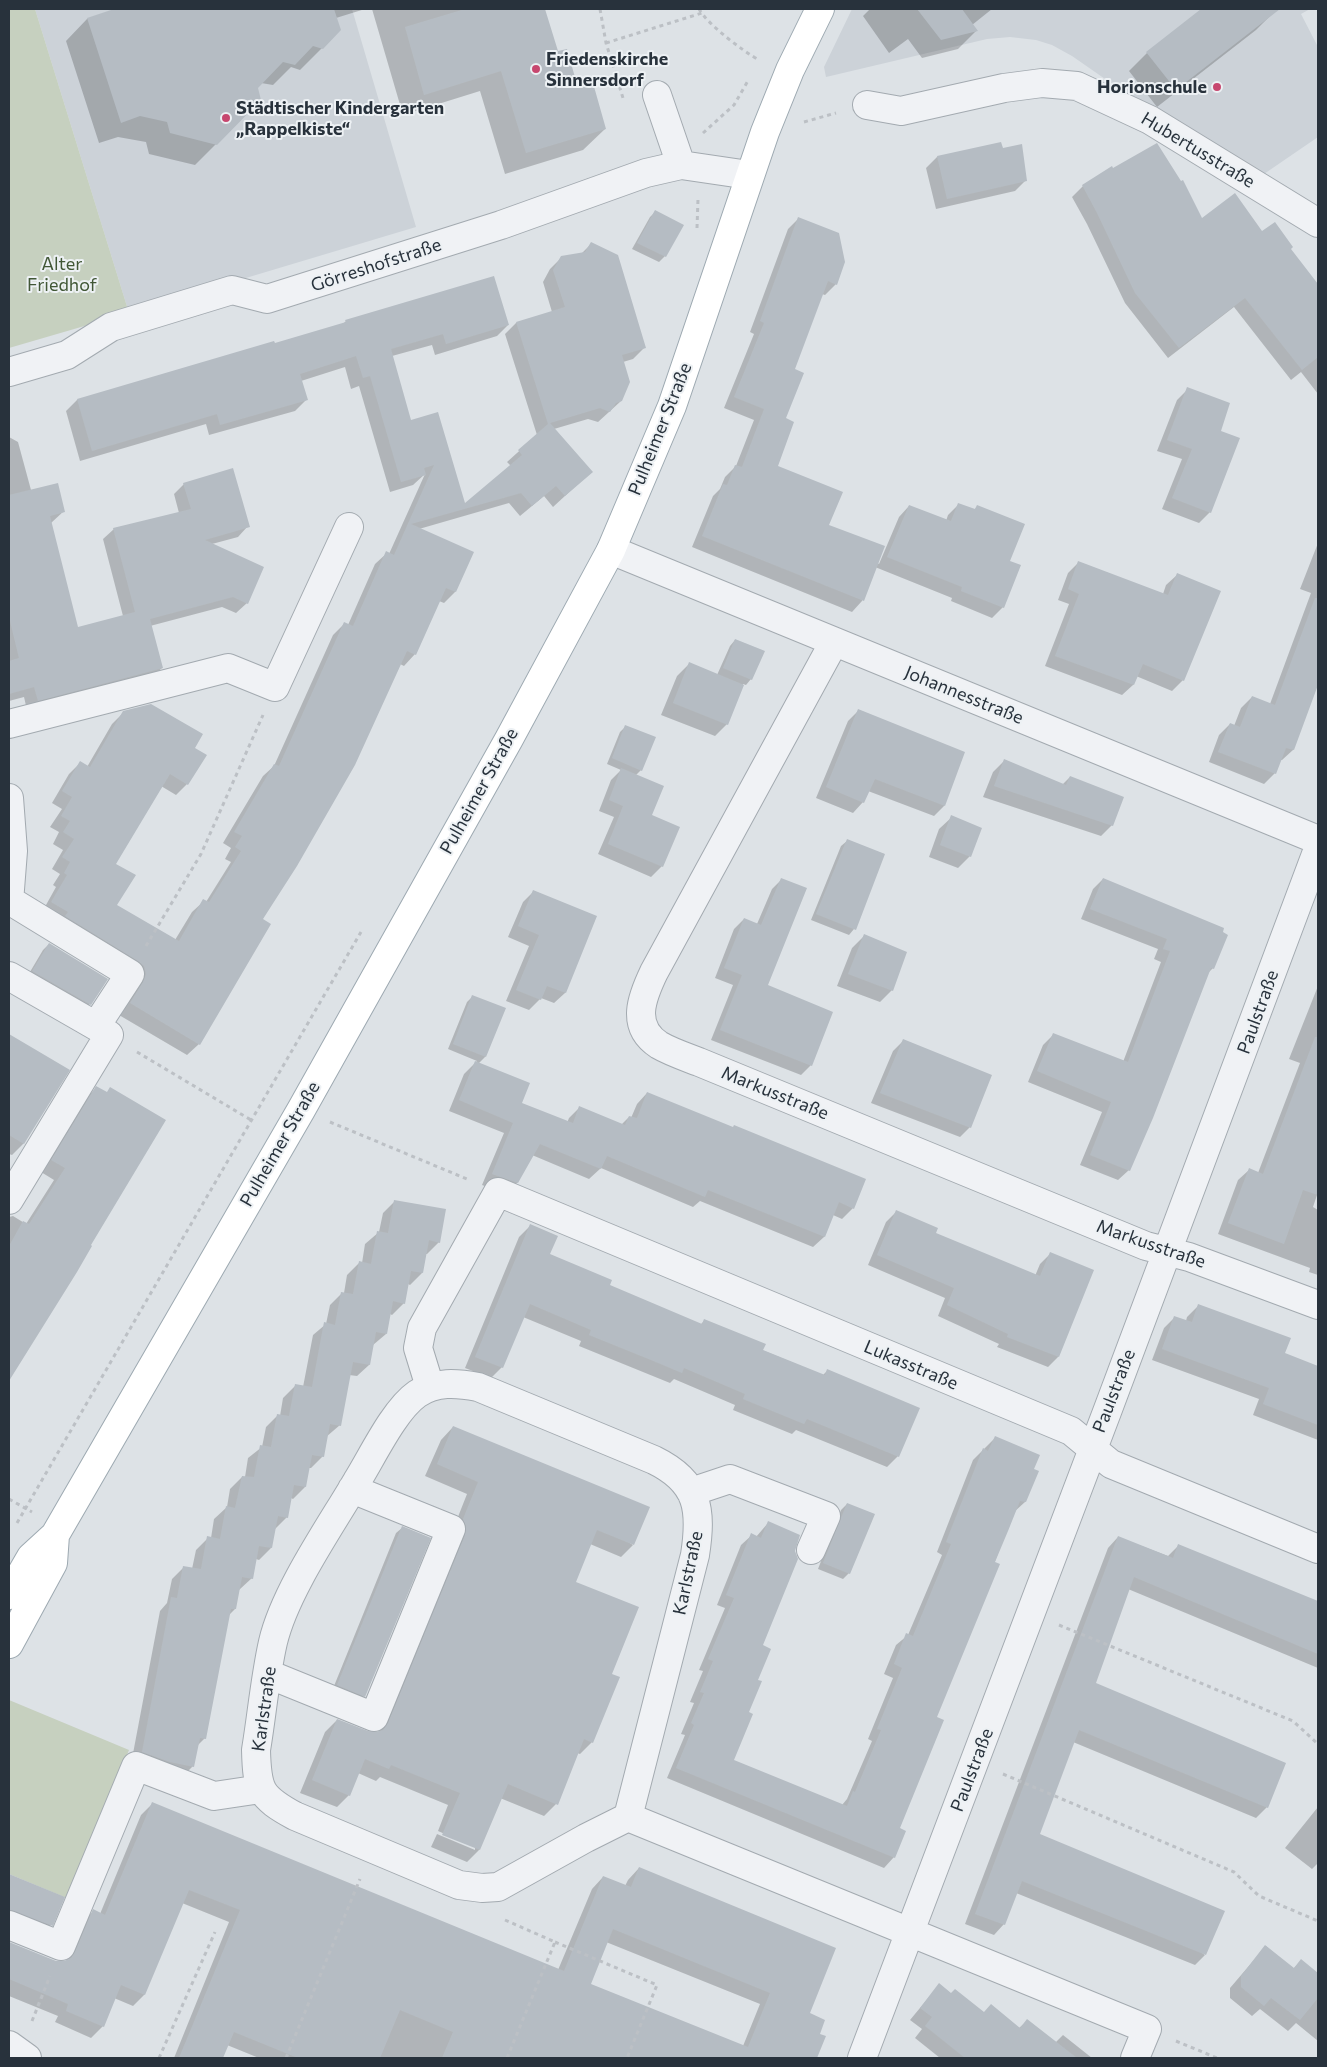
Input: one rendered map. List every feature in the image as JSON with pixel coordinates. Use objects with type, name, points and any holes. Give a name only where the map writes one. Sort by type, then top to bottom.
[{"type":"main road","name":"Pulheimer Straße","points":[[9,1595],[31,1557],[55,1535],[301,1110],[509,739],[611,550],[672,406],[764,132],[790,70],[820,9]]},
{"type":"main road","name":"Pulheimer Straße","points":[[9,1644],[53,1563],[55,1535]]},
{"type":"street","name":"Hubertusstraße","points":[[867,105],[901,111],[1004,88],[1042,83],[1076,86],[1150,120],[1318,223]]},
{"type":"street","points":[[657,95],[690,165]]},
{"type":"street","name":"Görreshofstraße","points":[[9,372],[68,356],[111,327],[232,290],[267,299],[501,225],[646,173],[690,165],[749,175]]},
{"type":"street","points":[[9,724],[228,668],[275,687],[349,527]]},
{"type":"street","name":"Johannesstraße","points":[[611,550],[1318,840]]},
{"type":"street","name":"Markusstraße","points":[[834,642],[654,972],[640,1007],[642,1021],[650,1035],[659,1045],[1146,1246],[1190,1256],[1318,1305]]},
{"type":"street","points":[[9,798],[13,851],[9,901],[130,974],[102,1030],[9,1200]]},
{"type":"street","name":"Paulstraße","points":[[862,2058],[1092,1449],[1169,1251],[1318,849]]},
{"type":"street","points":[[9,976],[102,1030]]},
{"type":"street","points":[[430,1387],[418,1348],[422,1328],[498,1192]]},
{"type":"street","name":"Lukasstraße","points":[[498,1192],[1070,1431],[1111,1464],[1318,1549]]},
{"type":"street","name":"Karlstraße","points":[[261,1789],[256,1767],[256,1750],[273,1641],[286,1604],[395,1418],[416,1395],[430,1387],[454,1382],[478,1387],[661,1463],[680,1477],[691,1492],[697,1509],[699,1526],[695,1555],[628,1817]]},
{"type":"street","points":[[691,1492],[730,1478],[826,1516],[811,1550]]},
{"type":"street","points":[[268,1674],[374,1717],[451,1529],[352,1489]]},
{"type":"street","points":[[9,1925],[62,1946],[136,1766],[214,1796],[261,1789],[273,1804],[295,1816],[459,1885],[482,1888],[498,1887],[628,1817],[1147,2029],[1135,2058]]},
{"type":"street","points":[[9,2045],[27,2058]]},
{"type":"path","points":[[600,9],[606,43],[623,99]]},
{"type":"path","points":[[699,9],[746,52],[759,60],[790,70]]},
{"type":"path","points":[[606,43],[702,13]]},
{"type":"path","points":[[755,68],[764,51]]},
{"type":"path","points":[[696,230],[690,165],[704,132],[734,105],[751,75]]},
{"type":"path","points":[[764,132],[867,105]]},
{"type":"path","points":[[130,974],[201,854],[275,687]]},
{"type":"path","points":[[13,1529],[361,931]]},
{"type":"path","points":[[102,1030],[251,1120]]},
{"type":"path","points":[[301,1110],[498,1192]]},
{"type":"path","points":[[1031,1613],[1293,1721],[1318,1744]]},
{"type":"path","points":[[974,1763],[1234,1872],[1259,1896],[1318,1921]]},
{"type":"path","points":[[286,2058],[373,1848]]},
{"type":"path","points":[[498,1887],[505,1920],[657,1984],[627,2058]]},
{"type":"path","points":[[160,2058],[215,1932]]},
{"type":"path","points":[[507,2058],[555,1942]]},
{"type":"path","points":[[32,2023],[62,1946]]},
{"type":"path","points":[[1147,2029],[1217,2058]]},
{"type":"shaded area","name":"Städtischer Kindergarten „Rappelkiste“","points":[[35,9],[352,9],[416,227],[129,313]]},
{"type":"shaded area","name":"Horionschule","points":[[852,9],[1310,9],[1301,14],[1318,47],[1318,137],[1264,174],[1131,97],[1072,56],[1052,45],[1036,40],[1010,37],[987,39],[826,77],[824,67]]},
{"type":"green space","name":"Alter Friedhof","points":[[9,9],[35,9],[129,313],[9,348]]},
{"type":"green space","points":[[9,1700],[129,1750],[69,1899],[9,1874]]},
{"type":"building","points":[[114,9],[334,9],[341,30],[323,49],[313,46],[295,65],[283,62],[258,88],[261,100],[217,145],[170,133],[167,122],[140,116],[121,123],[87,18]]},
{"type":"building","name":"Friedenskirche Sinnersdorf","points":[[465,9],[545,9],[558,51],[567,49],[578,88],[593,83],[606,129],[526,153],[501,71],[424,95],[405,27]]},
{"type":"building","points":[[917,9],[962,9],[978,31],[941,40]]},
{"type":"building","points":[[1201,9],[1280,9],[1176,90],[1146,52]]},
{"type":"building","points":[[1001,142],[1003,148],[1022,144],[1027,181],[947,199],[937,156]]},
{"type":"building","points":[[1157,143],[1181,181],[1183,180],[1202,218],[1235,193],[1262,231],[1275,222],[1293,247],[1291,249],[1318,284],[1318,357],[1302,370],[1245,298],[1179,348],[1135,293],[1082,185],[1112,166],[1113,168]]},
{"type":"building","points":[[655,210],[684,225],[666,257],[637,243]]},
{"type":"building","points":[[798,217],[839,233],[845,262],[837,285],[828,281],[795,369],[804,373],[786,418],[794,422],[778,466],[843,492],[829,525],[885,546],[864,601],[702,536],[723,484],[727,485],[735,465],[742,467],[764,409],[734,397],[764,323],[760,321]]},
{"type":"building","points":[[591,242],[618,255],[646,348],[622,355],[630,382],[622,401],[616,403],[610,412],[600,408],[550,423],[593,472],[565,496],[556,486],[532,506],[521,493],[411,524],[474,552],[456,592],[446,588],[416,655],[407,651],[355,765],[297,866],[263,919],[271,924],[200,1045],[130,1003],[143,982],[146,974],[144,966],[65,916],[68,912],[51,902],[67,875],[64,873],[70,862],[62,857],[74,839],[63,832],[70,821],[61,816],[72,797],[62,791],[80,761],[90,767],[123,711],[151,704],[203,734],[195,748],[207,755],[188,785],[170,774],[116,864],[136,875],[117,905],[179,941],[203,899],[209,902],[241,851],[235,847],[242,836],[234,832],[274,764],[279,766],[344,622],[353,626],[386,551],[394,555],[434,465],[424,468],[426,475],[401,482],[370,376],[363,378],[356,356],[300,374],[308,400],[220,425],[217,414],[92,451],[77,399],[274,341],[275,343],[346,322],[345,320],[494,276],[509,325],[446,344],[443,334],[391,349],[411,420],[438,412],[465,503],[522,455],[518,450],[548,424],[516,322],[565,307],[553,270],[561,256],[585,252]]},
{"type":"building","points":[[1187,387],[1230,403],[1221,431],[1240,438],[1211,513],[1172,498],[1192,449],[1167,440]]},
{"type":"building","points":[[233,468],[250,527],[205,540],[264,567],[248,604],[233,597],[150,619],[163,668],[38,701],[34,687],[9,694],[9,661],[19,658],[9,617],[9,495],[58,483],[65,512],[50,516],[78,627],[135,612],[113,528],[191,509],[183,483]]},
{"type":"building","points":[[958,503],[975,509],[977,505],[1025,524],[1010,561],[1021,565],[1004,608],[961,591],[962,587],[887,557],[909,505],[951,521]]},
{"type":"building","points":[[1078,561],[1168,595],[1177,573],[1221,591],[1184,681],[1143,664],[1134,685],[1055,656],[1079,594],[1068,589]]},
{"type":"building","points":[[1315,598],[1318,598],[1318,685],[1294,750],[1286,748],[1276,774],[1218,752],[1230,723],[1240,727],[1252,696],[1275,705]]},
{"type":"building","points":[[735,639],[765,651],[752,680],[723,668]]},
{"type":"building","points":[[689,662],[744,685],[728,725],[673,703]]},
{"type":"building","points":[[858,709],[965,752],[945,806],[875,779],[864,803],[826,787]]},
{"type":"building","points":[[625,725],[656,737],[642,771],[612,758]]},
{"type":"building","points":[[1004,759],[1066,785],[1070,776],[1124,797],[1113,826],[994,786]]},
{"type":"building","points":[[621,768],[664,786],[652,815],[680,827],[663,867],[608,844],[623,806],[609,800]]},
{"type":"building","points":[[951,815],[982,828],[971,857],[940,845]]},
{"type":"building","points":[[847,839],[885,854],[856,930],[816,914]]},
{"type":"building","points":[[781,878],[807,888],[768,985],[833,1012],[812,1066],[720,1030],[742,975],[724,968],[744,918],[761,925]]},
{"type":"building","points":[[1103,878],[1224,928],[1223,932],[1228,935],[1214,969],[1211,968],[1153,1118],[1130,1171],[1090,1155],[1111,1102],[1037,1071],[1053,1033],[1128,1062],[1170,951],[1163,949],[1167,939],[1090,909]]},
{"type":"building","points":[[533,890],[597,916],[566,993],[547,986],[541,1000],[516,990],[539,935],[518,926]]},
{"type":"building","points":[[864,934],[907,952],[893,991],[848,974]]},
{"type":"building","points":[[49,943],[108,979],[91,1005],[32,971]]},
{"type":"building","points":[[472,995],[506,1008],[486,1057],[453,1044]]},
{"type":"building","points":[[9,1034],[70,1070],[24,1144],[9,1135]]},
{"type":"building","points":[[1315,1037],[1318,1037],[1318,1195],[1303,1190],[1284,1244],[1228,1223],[1249,1168],[1263,1174]]},
{"type":"building","points":[[903,1039],[992,1075],[971,1128],[880,1093]]},
{"type":"building","points":[[475,1061],[530,1083],[522,1103],[573,1123],[579,1106],[625,1125],[629,1116],[637,1118],[647,1092],[866,1179],[854,1209],[839,1202],[825,1237],[708,1190],[705,1197],[607,1156],[601,1169],[540,1144],[518,1183],[492,1174],[513,1123],[459,1100]]},
{"type":"building","points":[[96,1086],[107,1092],[110,1087],[166,1120],[91,1245],[77,1272],[9,1381],[9,1246],[23,1221],[29,1224],[65,1168],[51,1160]]},
{"type":"building","points":[[394,1200],[446,1209],[440,1243],[429,1240],[423,1273],[411,1271],[405,1304],[393,1301],[387,1334],[376,1332],[370,1365],[353,1362],[341,1426],[330,1424],[324,1457],[312,1455],[306,1487],[294,1485],[288,1518],[278,1516],[272,1548],[259,1546],[253,1579],[242,1577],[236,1609],[231,1609],[206,1739],[200,1738],[194,1767],[170,1762],[142,1752],[171,1597],[177,1598],[183,1566],[201,1569],[207,1536],[220,1539],[226,1506],[235,1508],[242,1476],[254,1477],[260,1445],[271,1447],[277,1414],[289,1416],[295,1384],[312,1387],[324,1322],[335,1325],[341,1292],[353,1294],[359,1261],[371,1264],[377,1231],[388,1233]]},
{"type":"building","points":[[896,1210],[938,1228],[936,1233],[1040,1276],[1050,1252],[1094,1270],[1059,1357],[1007,1337],[1008,1334],[947,1305],[954,1288],[877,1255]]},
{"type":"building","points":[[530,1224],[558,1236],[550,1254],[612,1280],[610,1285],[702,1324],[704,1319],[766,1344],[763,1350],[825,1375],[827,1369],[920,1408],[899,1457],[807,1419],[804,1424],[743,1399],[745,1394],[684,1368],[682,1373],[589,1335],[591,1330],[530,1304],[503,1368],[475,1357]]},
{"type":"building","points":[[1198,1304],[1291,1338],[1285,1353],[1318,1366],[1318,1425],[1263,1404],[1269,1388],[1162,1349],[1174,1316],[1192,1322]]},
{"type":"building","points":[[453,1426],[650,1507],[634,1545],[597,1530],[576,1582],[639,1607],[612,1674],[620,1677],[593,1743],[584,1739],[558,1805],[508,1784],[480,1850],[442,1835],[460,1793],[391,1765],[389,1769],[365,1759],[350,1796],[312,1780],[337,1719],[368,1731],[376,1732],[383,1730],[388,1723],[465,1535],[466,1526],[463,1519],[478,1482],[437,1464]]},
{"type":"building","points":[[995,1436],[1040,1455],[1034,1469],[1039,1471],[1026,1502],[1020,1501],[995,1562],[1000,1564],[937,1717],[944,1720],[900,1828],[906,1831],[895,1858],[676,1768],[694,1725],[691,1723],[704,1693],[700,1692],[713,1661],[708,1659],[734,1598],[726,1595],[751,1533],[761,1538],[768,1521],[800,1535],[795,1551],[798,1559],[763,1645],[771,1649],[758,1680],[762,1681],[749,1712],[753,1714],[734,1760],[847,1806],[853,1791],[855,1792],[881,1730],[877,1729],[902,1668],[894,1664],[906,1633],[913,1636],[951,1544],[946,1542],[983,1448],[988,1451]]},
{"type":"building","points":[[847,1503],[875,1514],[850,1574],[823,1563]]},
{"type":"building","points":[[402,1526],[431,1538],[365,1697],[337,1685]]},
{"type":"building","points":[[1118,1536],[1173,1558],[1178,1544],[1318,1601],[1318,1654],[1134,1577],[1096,1683],[1286,1763],[1268,1808],[1079,1730],[1040,1834],[1225,1911],[1206,1955],[1022,1881],[1005,1925],[975,1914]]},
{"type":"building","points":[[152,1802],[564,1971],[603,1876],[631,1887],[639,1867],[836,1948],[810,2013],[825,2020],[820,2034],[826,2036],[817,2058],[442,2058],[453,2032],[400,2010],[380,2058],[298,2058],[234,2032],[223,2058],[179,2058],[240,1910],[189,1890],[145,1995],[121,1985],[104,2027],[66,2011],[68,2004],[9,1979],[9,1942],[56,1961],[64,1961],[71,1958],[75,1952],[93,1909],[105,1915]],"holes":[[[613,1929],[770,1993],[748,2047],[591,1984]]]},
{"type":"building","points":[[9,1874],[65,1897],[53,1926],[9,1910]]},
{"type":"building","points":[[1265,1945],[1294,1968],[1301,1959],[1318,1973],[1318,1998],[1300,2020],[1271,1998],[1264,2006],[1241,1987],[1241,1976]]},
{"type":"building","points":[[939,1983],[951,1993],[955,1989],[984,2012],[991,2004],[1020,2028],[1027,2019],[1077,2058],[965,2058],[925,2026],[932,2017],[920,2008]]},
{"type":"place","name":"Friedenskirche Sinnersdorf","points":[[536,69]]},
{"type":"place","name":"Horionschule","points":[[1217,87]]},
{"type":"place","name":"Städtischer Kindergarten „Rappelkiste“","points":[[226,118]]}]
